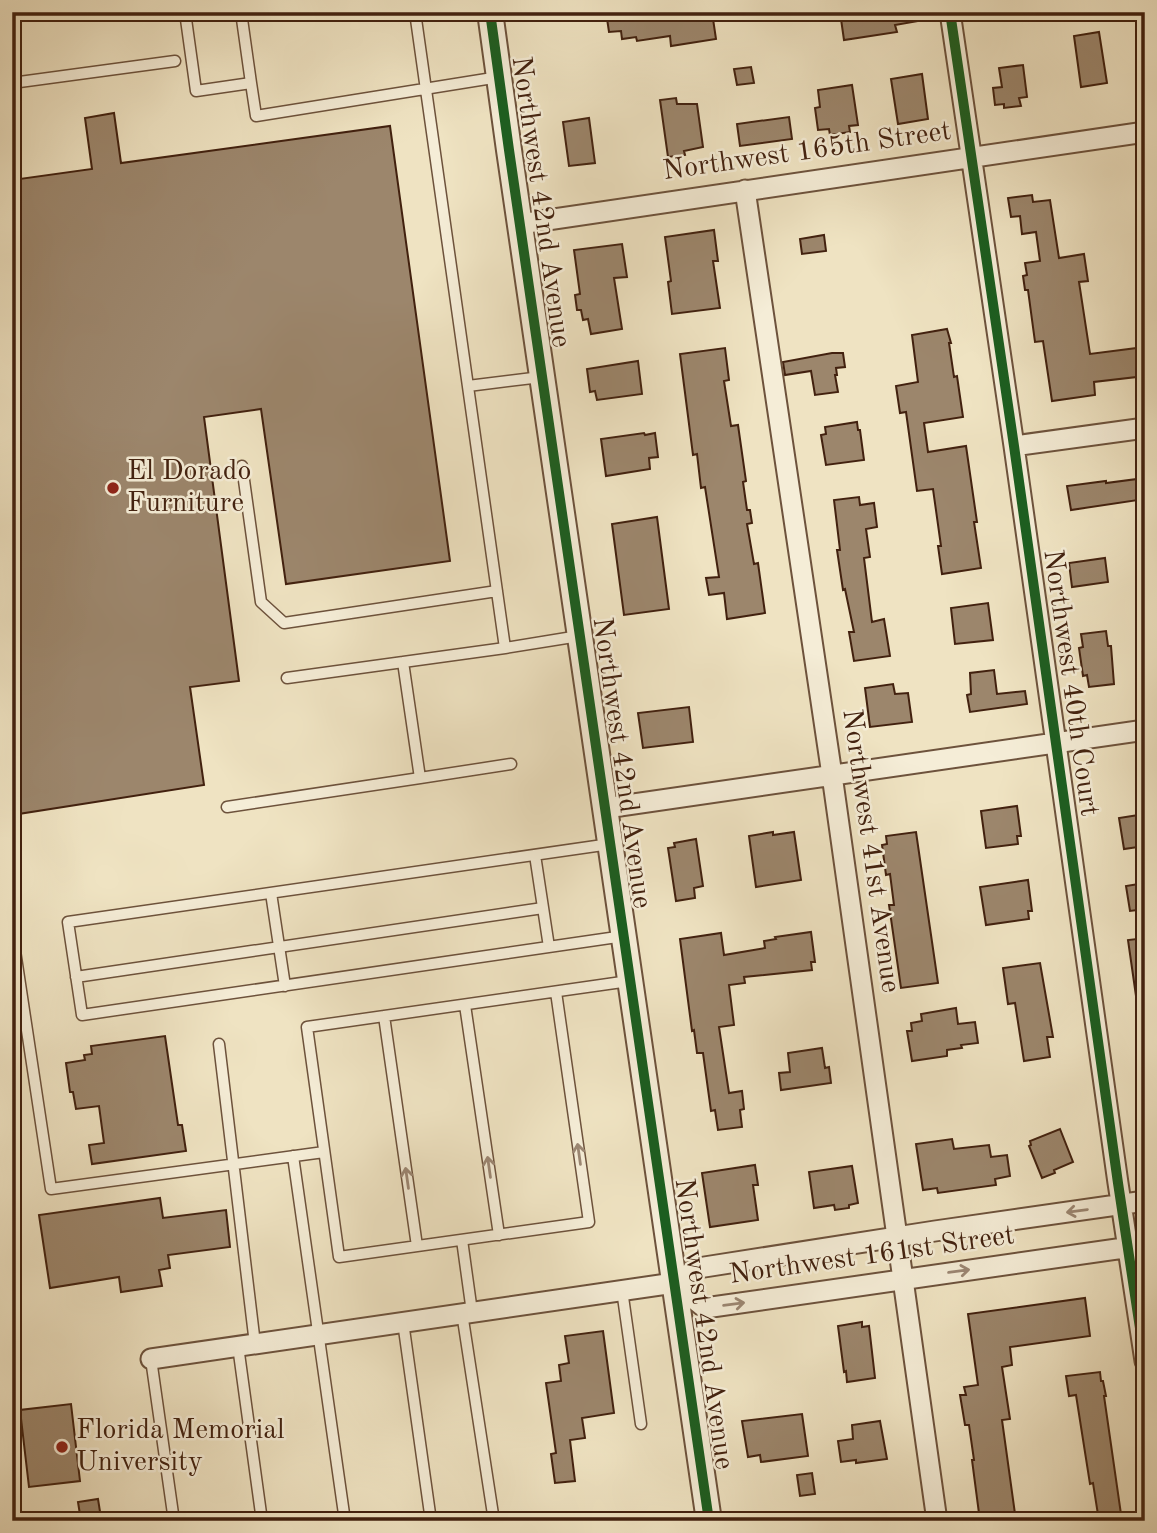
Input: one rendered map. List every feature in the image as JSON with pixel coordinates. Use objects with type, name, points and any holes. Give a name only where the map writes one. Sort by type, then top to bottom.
[{"type":"street","name":"Northwest 42nd Avenue","points":[[490,12],[709,1521]]},
{"type":"street","name":"Northwest 40th Court","points":[[950,12],[1121,1204],[1136,1246],[1145,1361]]},
{"type":"street","name":"Northwest 165th Street","points":[[520,224],[1145,132]]},
{"type":"street","name":"Northwest 41st Avenue","points":[[745,190],[832,775],[937,1521]]},
{"type":"street","points":[[1014,446],[1145,428]]},
{"type":"street","points":[[606,808],[1145,730]]},
{"type":"street","name":"Northwest 161st Street","points":[[1136,1246],[705,1308],[674,1283],[698,1268],[1145,1201]]},
{"type":"street","points":[[151,1359],[674,1283]]},
{"type":"lane","points":[[185,12],[196,91],[251,83]]},
{"type":"lane","points":[[241,12],[256,116],[499,77]]},
{"type":"lane","points":[[415,12],[505,648]]},
{"type":"lane","points":[[12,83],[175,61]]},
{"type":"lane","points":[[468,386],[542,377]]},
{"type":"lane","points":[[242,466],[261,602],[284,623],[497,591]]},
{"type":"lane","points":[[287,678],[579,636]]},
{"type":"lane","points":[[403,662],[420,778]]},
{"type":"lane","points":[[227,807],[512,764]]},
{"type":"lane","points":[[611,844],[68,922],[82,1015],[624,936]]},
{"type":"lane","points":[[535,855],[549,947]]},
{"type":"lane","points":[[271,893],[285,986]]},
{"type":"lane","points":[[76,977],[543,908]]},
{"type":"lane","points":[[12,931],[51,1189],[324,1152]]},
{"type":"lane","points":[[556,992],[589,1222],[339,1257],[307,1027],[631,981]]},
{"type":"lane","points":[[465,1005],[499,1234]]},
{"type":"lane","points":[[384,1016],[417,1246]]},
{"type":"lane","points":[[219,1044],[233,1164],[262,1521]]},
{"type":"lane","points":[[293,1156],[345,1521]]},
{"type":"lane","points":[[462,1240],[467,1312],[494,1521]]},
{"type":"lane","points":[[622,1290],[641,1424]]},
{"type":"lane","points":[[403,1322],[431,1521]]},
{"type":"lane","points":[[151,1359],[174,1521]]},
{"type":"building","points":[[606,12],[712,12],[716,39],[671,46],[670,36],[637,41],[636,37],[622,39],[621,31],[609,32]]},
{"type":"building","points":[[840,12],[923,12],[924,20],[895,25],[897,32],[844,40]]},
{"type":"building","points":[[1099,32],[1107,83],[1081,87],[1074,36]]},
{"type":"building","points":[[1023,65],[1027,97],[1019,98],[1021,106],[1004,108],[1004,104],[995,105],[993,88],[1002,87],[999,68]]},
{"type":"building","points":[[751,67],[754,83],[737,85],[734,69]]},
{"type":"building","points":[[922,74],[928,119],[898,124],[891,79]]},
{"type":"building","points":[[852,85],[858,125],[849,126],[850,132],[830,135],[829,129],[818,130],[815,108],[820,107],[818,90]]},
{"type":"building","points":[[676,98],[677,104],[697,104],[703,147],[684,151],[685,155],[668,157],[660,100]]},
{"type":"building","name":"El Dorado Furniture","points":[[114,113],[121,163],[390,126],[450,561],[286,584],[261,409],[204,417],[239,681],[190,687],[204,785],[12,815],[12,180],[92,169],[85,118]]},
{"type":"building","points":[[789,117],[792,139],[740,146],[737,124]]},
{"type":"building","points":[[589,118],[595,163],[569,166],[563,122]]},
{"type":"building","points":[[1032,195],[1033,202],[1050,200],[1059,258],[1084,254],[1088,281],[1079,282],[1090,354],[1145,347],[1145,376],[1094,382],[1095,395],[1052,401],[1043,341],[1035,342],[1028,290],[1025,290],[1023,276],[1027,275],[1025,263],[1040,261],[1036,232],[1022,234],[1020,216],[1011,217],[1008,198]]},
{"type":"building","points":[[714,230],[718,261],[713,261],[720,308],[672,314],[665,237]]},
{"type":"building","points":[[824,235],[826,251],[802,254],[800,239]]},
{"type":"building","points":[[622,244],[627,277],[614,278],[622,329],[591,334],[588,319],[583,320],[581,310],[577,310],[575,295],[580,294],[574,250]]},
{"type":"building","points":[[947,329],[963,417],[924,423],[928,452],[966,446],[981,568],[942,574],[933,489],[917,491],[906,412],[900,413],[896,386],[918,382],[912,335]]},
{"type":"building","points":[[725,348],[729,380],[724,381],[731,426],[738,425],[747,510],[750,510],[752,523],[747,524],[754,564],[758,563],[765,613],[727,619],[724,593],[709,595],[706,578],[719,577],[705,487],[701,488],[697,454],[693,455],[680,354]]},
{"type":"building","points":[[843,353],[845,367],[836,368],[835,375],[838,392],[815,395],[811,371],[785,375],[783,362]]},
{"type":"building","points":[[638,361],[642,394],[597,400],[595,391],[590,392],[587,369]]},
{"type":"building","points":[[857,422],[864,460],[826,465],[821,435],[826,434],[825,427]]},
{"type":"building","points":[[655,433],[658,457],[649,458],[650,469],[606,476],[601,439]]},
{"type":"building","points":[[1145,478],[1145,499],[1071,510],[1067,486]]},
{"type":"building","points":[[859,497],[860,505],[874,503],[877,527],[866,529],[870,557],[864,558],[872,622],[884,619],[890,656],[854,661],[849,632],[854,632],[845,589],[843,590],[834,500]]},
{"type":"building","points":[[657,517],[669,609],[624,615],[612,524]]},
{"type":"building","points":[[1105,558],[1108,582],[1072,587],[1069,563]]},
{"type":"building","points":[[988,603],[993,640],[955,644],[951,608]]},
{"type":"building","points":[[1106,631],[1108,646],[1111,646],[1114,684],[1089,687],[1087,675],[1083,676],[1079,648],[1083,647],[1081,634]]},
{"type":"building","points":[[994,670],[997,694],[1025,691],[1027,704],[970,712],[967,695],[971,694],[970,673]]},
{"type":"building","points":[[893,684],[895,694],[908,693],[912,722],[870,727],[865,688]]},
{"type":"building","points":[[689,707],[693,742],[643,748],[638,713]]},
{"type":"building","points":[[1017,806],[1021,836],[1017,836],[1018,844],[986,848],[981,811]]},
{"type":"building","points":[[1145,814],[1145,846],[1124,849],[1119,818]]},
{"type":"building","points":[[773,832],[773,835],[794,832],[801,880],[756,887],[749,836]]},
{"type":"building","points":[[916,832],[938,983],[901,988],[889,905],[894,905],[890,874],[886,875],[882,845],[887,844],[886,836]]},
{"type":"building","points":[[696,839],[703,886],[694,888],[695,898],[676,901],[668,848],[675,847],[674,843]]},
{"type":"building","points":[[1028,880],[1032,911],[1028,911],[1029,919],[986,925],[980,887]]},
{"type":"building","points":[[1145,883],[1145,909],[1130,911],[1126,886]]},
{"type":"building","points":[[811,932],[815,962],[811,962],[812,970],[744,977],[745,983],[729,985],[734,1025],[719,1027],[729,1093],[742,1091],[744,1109],[740,1110],[742,1127],[718,1130],[715,1110],[711,1111],[703,1053],[697,1053],[694,1030],[692,1031],[680,939],[721,933],[724,955],[765,948],[764,941],[776,939],[775,937]]},
{"type":"building","points":[[1145,938],[1145,996],[1136,996],[1128,940]]},
{"type":"building","points":[[1040,963],[1053,1037],[1047,1037],[1050,1057],[1024,1061],[1015,1003],[1008,1004],[1003,968]]},
{"type":"building","points":[[956,1008],[958,1024],[975,1022],[978,1043],[947,1050],[947,1056],[912,1061],[907,1031],[912,1031],[911,1023],[922,1021],[921,1014]]},
{"type":"building","points":[[165,1036],[178,1125],[182,1125],[186,1151],[92,1164],[89,1145],[104,1143],[99,1106],[76,1109],[73,1092],[70,1092],[66,1063],[85,1060],[84,1055],[92,1054],[91,1046]]},
{"type":"building","points":[[822,1048],[831,1083],[781,1090],[779,1073],[790,1072],[788,1053]]},
{"type":"building","points":[[1060,1129],[1073,1162],[1042,1178],[1029,1146],[1030,1141]]},
{"type":"building","points":[[952,1139],[954,1149],[989,1145],[991,1157],[1007,1155],[1010,1176],[995,1179],[996,1185],[938,1193],[937,1188],[923,1190],[916,1144]]},
{"type":"building","points":[[755,1165],[758,1185],[753,1185],[758,1220],[710,1227],[702,1173]]},
{"type":"building","points":[[852,1166],[858,1203],[849,1205],[849,1208],[835,1210],[834,1205],[814,1208],[809,1172]]},
{"type":"building","points":[[160,1198],[163,1218],[226,1210],[230,1247],[168,1255],[170,1268],[159,1270],[162,1286],[121,1292],[119,1277],[50,1288],[39,1215]]},
{"type":"building","points":[[1085,1298],[1090,1336],[1010,1347],[1012,1365],[1002,1367],[1010,1419],[1002,1420],[1016,1521],[980,1521],[969,1425],[965,1425],[960,1395],[966,1395],[964,1387],[978,1385],[968,1314]]},
{"type":"building","points":[[862,1322],[862,1327],[869,1326],[875,1378],[847,1382],[838,1326]]},
{"type":"building","points":[[603,1331],[614,1413],[582,1418],[585,1438],[570,1440],[575,1481],[555,1483],[551,1454],[556,1453],[546,1383],[561,1381],[559,1365],[569,1363],[565,1336]]},
{"type":"building","points":[[1100,1372],[1106,1396],[1122,1521],[1099,1521],[1093,1483],[1090,1484],[1076,1395],[1069,1396],[1066,1376]]},
{"type":"building","points":[[71,1404],[80,1481],[29,1487],[20,1410]]},
{"type":"building","points":[[802,1414],[808,1456],[761,1462],[760,1455],[748,1457],[742,1421]]},
{"type":"building","points":[[880,1421],[887,1459],[841,1462],[838,1441],[853,1439],[852,1425]]},
{"type":"building","points":[[812,1473],[815,1494],[800,1496],[797,1475]]},
{"type":"building","points":[[98,1499],[101,1518],[81,1521],[78,1502]]},
{"type":"cycle path","points":[[490,12],[709,1521]]},
{"type":"cycle path","points":[[950,12],[1145,1361]]},
{"type":"place","name":"El Dorado Furniture","points":[[113,488]]},
{"type":"place","name":"Florida Memorial University","points":[[62,1447]]}]
